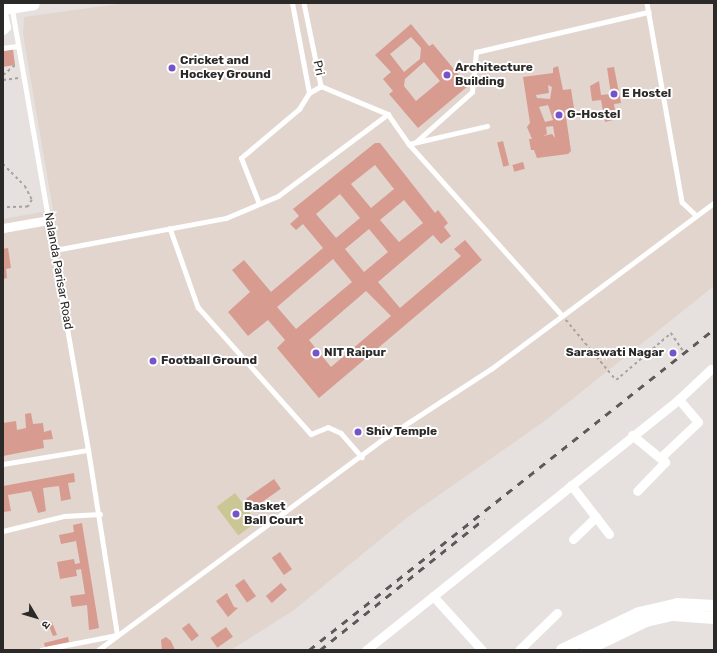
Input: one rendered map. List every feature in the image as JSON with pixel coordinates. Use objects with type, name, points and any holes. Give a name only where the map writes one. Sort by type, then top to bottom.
[{"type":"main road","points":[[6,9],[33,3]]},
{"type":"street","points":[[3,30],[6,26],[6,9]]},
{"type":"street","points":[[3,228],[50,220]]},
{"type":"street","points":[[366,650],[632,435],[679,399],[711,369]]},
{"type":"street","points":[[660,458],[698,422],[679,399]]},
{"type":"street","points":[[632,435],[665,462],[637,491]]},
{"type":"street","points":[[571,485],[609,534]]},
{"type":"street","points":[[573,539],[596,517]]},
{"type":"street","points":[[433,596],[482,650]]},
{"type":"street","points":[[562,650],[639,613],[677,604],[714,606]]},
{"type":"street","points":[[519,650],[557,613]]},
{"type":"street","points":[[586,650],[646,622],[673,615],[714,618]]},
{"type":"lane","points":[[292,3],[309,93]]},
{"type":"lane","name":"Pri","points":[[304,3],[321,86],[388,114]]},
{"type":"lane","points":[[647,3],[682,202],[696,215]]},
{"type":"lane","name":"Nalanda Parisar Road","points":[[6,9],[17,46],[50,220],[100,514],[117,635]]},
{"type":"lane","points":[[416,142],[472,92],[476,52],[648,12]]},
{"type":"lane","points":[[3,48],[17,46]]},
{"type":"lane","points":[[259,204],[241,158],[299,109],[309,93],[321,86]]},
{"type":"lane","points":[[55,250],[226,218],[278,196],[388,114],[409,144],[562,315]]},
{"type":"lane","points":[[409,144],[487,126]]},
{"type":"lane","points":[[98,650],[362,457],[562,315],[714,203]]},
{"type":"lane","points":[[170,228],[198,308],[311,434],[328,427],[341,433],[362,457]]},
{"type":"lane","points":[[3,464],[88,450]]},
{"type":"lane","points":[[3,531],[64,516],[100,514]]},
{"type":"lane","points":[[41,650],[117,635]]},
{"type":"path","points":[[3,75],[13,68],[19,56]]},
{"type":"path","points":[[3,80],[23,77]]},
{"type":"path","points":[[3,164],[25,186],[32,200],[28,207],[3,208]]},
{"type":"path","points":[[562,315],[616,380],[671,333],[683,351]]},
{"type":"shaded area","name":"NIT Raipur","points":[[125,3],[714,3],[714,286],[546,420],[409,516],[294,610],[231,650],[3,650],[3,219],[53,210],[23,34],[24,17]]},
{"type":"shaded area","name":"Basket Ball Court","points":[[235,493],[257,522],[238,536],[217,507]]},
{"type":"building","name":"Architecture Building","points":[[411,24],[429,46],[433,44],[468,86],[418,128],[389,94],[393,91],[383,79],[391,72],[375,55]],"holes":[[[411,37],[421,48],[420,59],[404,72],[390,54]],[[424,62],[440,81],[416,101],[404,86],[405,79]]]},
{"type":"building","points":[[13,49],[15,65],[3,67],[3,51]]},
{"type":"building","name":"G-Hostel","points":[[558,66],[563,90],[571,89],[574,108],[565,110],[571,151],[568,154],[537,158],[534,150],[531,150],[529,139],[532,139],[527,127],[530,123],[523,77],[553,73],[553,68]],"holes":[[[548,85],[552,87],[550,99],[537,98],[536,95],[549,93]],[[548,105],[553,120],[545,122],[539,107]],[[553,126],[555,138],[552,134],[543,136],[547,134],[546,127]]]},
{"type":"building","name":"E Hostel","points":[[614,67],[621,103],[614,104],[616,116],[613,120],[605,122],[601,100],[592,101],[590,86],[599,81],[601,95],[611,94],[607,68]]},
{"type":"building","points":[[503,141],[509,165],[503,167],[497,142]]},
{"type":"building","points":[[375,143],[380,143],[435,213],[438,210],[448,223],[444,227],[451,236],[441,244],[433,235],[378,282],[400,308],[461,256],[454,249],[465,240],[482,260],[319,398],[277,348],[285,340],[268,320],[248,336],[228,312],[250,292],[232,270],[244,260],[271,292],[323,248],[303,224],[296,230],[290,224],[299,216],[293,209]],"holes":[[[375,165],[394,189],[371,208],[351,184]],[[340,194],[360,218],[336,238],[316,214]],[[404,200],[423,223],[399,242],[380,220]],[[369,229],[388,252],[364,272],[345,249]],[[333,259],[352,282],[296,329],[277,307]],[[366,291],[391,316],[331,367],[309,340]]]},
{"type":"building","points":[[523,162],[525,169],[514,172],[512,165]]},
{"type":"building","points":[[8,248],[11,268],[6,269],[7,278],[3,279],[3,249]]},
{"type":"building","points":[[31,413],[33,424],[43,423],[44,432],[51,430],[53,439],[43,440],[44,448],[3,456],[3,423],[16,421],[17,430],[26,428],[25,414]]},
{"type":"building","points":[[74,473],[75,482],[68,483],[71,499],[61,501],[59,486],[43,488],[46,511],[38,513],[31,491],[8,495],[11,511],[3,512],[3,486]]},
{"type":"building","points":[[274,479],[281,489],[253,508],[246,499]]},
{"type":"building","points":[[82,523],[99,628],[89,630],[87,605],[72,607],[70,596],[85,594],[81,569],[76,570],[77,576],[60,579],[57,562],[74,559],[75,564],[80,563],[76,541],[61,544],[59,535],[74,532],[73,525]]},
{"type":"building","points":[[280,552],[292,569],[284,575],[272,558]]},
{"type":"building","points":[[244,579],[256,596],[247,603],[235,585]]},
{"type":"building","points":[[281,583],[287,590],[272,603],[266,596]]},
{"type":"building","points":[[227,593],[234,607],[238,608],[228,617],[216,601]]},
{"type":"building","points":[[52,622],[57,635],[53,636],[48,624]]},
{"type":"building","points":[[189,623],[199,636],[192,641],[182,629]]},
{"type":"building","points":[[226,627],[233,637],[217,648],[210,638]]},
{"type":"building","points":[[68,637],[69,642],[45,647],[44,643]]},
{"type":"building","points":[[166,637],[171,641],[175,650],[162,650],[161,640]]},
{"type":"railway","points":[[309,650],[714,329]]},
{"type":"railway","points":[[320,650],[484,519]]},
{"type":"place","name":"Cricket and Hockey Ground","points":[[172,68]]},
{"type":"place","name":"Architecture Building","points":[[447,75]]},
{"type":"place","name":"E Hostel","points":[[614,94]]},
{"type":"place","name":"G-Hostel","points":[[559,115]]},
{"type":"place","name":"NIT Raipur","points":[[316,353]]},
{"type":"place","name":"Saraswati Nagar","points":[[673,353]]},
{"type":"place","name":"Football Ground","points":[[153,361]]},
{"type":"place","name":"Shiv Temple","points":[[358,432]]},
{"type":"place","name":"Basket Ball Court","points":[[236,514]]}]
